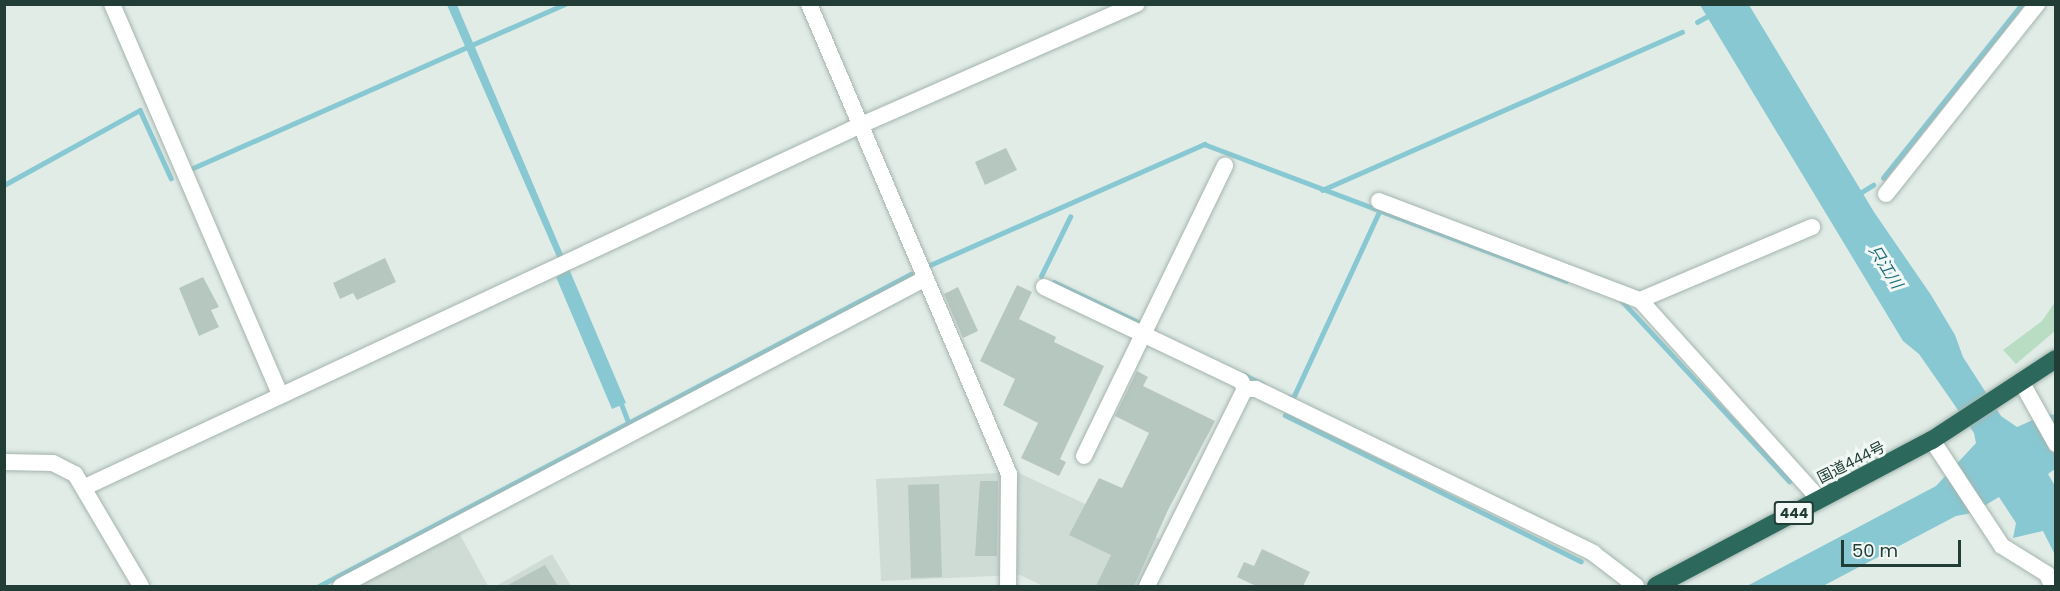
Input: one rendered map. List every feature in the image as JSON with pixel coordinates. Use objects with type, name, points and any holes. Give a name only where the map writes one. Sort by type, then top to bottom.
[{"type":"highway","name":"国道444号","points":[[1656,586],[1932,440],[2022,383],[2055,358]]},
{"type":"street","points":[[112,4],[280,395]]},
{"type":"street","points":[[809,4],[924,279],[1009,474],[1008,586]]},
{"type":"street","points":[[85,487],[861,125],[1137,4]]},
{"type":"street","points":[[1886,194],[2037,4]]},
{"type":"street","points":[[1083,456],[1225,165]]},
{"type":"street","points":[[1379,201],[1640,300],[1819,499]]},
{"type":"street","points":[[1640,300],[1812,227]]},
{"type":"street","points":[[341,586],[924,279]]},
{"type":"street","points":[[1044,287],[1241,381],[1245,389]]},
{"type":"street","points":[[2022,383],[2055,444]]},
{"type":"street","points":[[1147,586],[1245,389]]},
{"type":"street","points":[[1245,389],[1256,389],[1593,553],[1636,586]]},
{"type":"street","points":[[1932,440],[1949,462],[2002,546],[2047,574],[2052,586]]},
{"type":"street","points":[[4,462],[66,466],[85,487],[141,586]]},
{"type":"shaded area","points":[[1017,472],[1164,541],[1141,586],[1043,586],[1020,575],[881,581],[876,479]]},
{"type":"shaded area","points":[[458,531],[488,586],[354,586]]},
{"type":"shaded area","points":[[552,554],[571,586],[496,586]]},
{"type":"green space","points":[[2055,302],[2055,331],[2016,364],[2003,350],[2042,321]]},
{"type":"water","points":[[447,5],[457,5],[626,403],[612,409],[556,277],[564,273]]},
{"type":"water","name":"只江川","points":[[1700,5],[1749,5],[1874,212],[1931,295],[1955,335],[1963,357],[2001,416],[2017,427],[2046,414],[2055,415],[2055,469],[2048,474],[2055,486],[2055,555],[2043,531],[2013,538],[2016,523],[1999,497],[1972,513],[1956,516],[1823,586],[1747,586],[1936,486],[1976,443],[1974,433],[1919,354],[1903,341]]},
{"type":"building","points":[[1006,148],[1017,170],[985,185],[975,162]]},
{"type":"building","points":[[385,258],[396,282],[357,300],[353,293],[340,299],[333,283]]},
{"type":"building","points":[[203,277],[219,307],[211,310],[219,327],[199,336],[179,288]]},
{"type":"building","points":[[1017,285],[1032,292],[1019,319],[1056,337],[1054,342],[1104,366],[1060,459],[1066,462],[1059,476],[1021,458],[1038,423],[1003,405],[1015,379],[980,361]]},
{"type":"building","points":[[958,287],[978,331],[963,338],[944,294]]},
{"type":"building","points":[[1137,371],[1148,377],[1143,386],[1215,421],[1168,510],[1134,586],[1096,586],[1111,555],[1069,535],[1099,478],[1122,488],[1149,433],[1115,416]]},
{"type":"building","points":[[980,481],[998,481],[997,556],[975,556]]},
{"type":"building","points":[[939,484],[942,577],[911,578],[908,485]]},
{"type":"building","points":[[1262,549],[1310,572],[1303,586],[1256,586],[1237,577],[1244,562],[1254,566]]},
{"type":"building","points":[[545,565],[558,586],[506,586]]},
{"type":"waterway","points":[[193,168],[564,4]]},
{"type":"waterway","points":[[1883,178],[2022,4]]},
{"type":"waterway","points":[[1697,22],[1713,13]]},
{"type":"waterway","points":[[1322,190],[1682,32]]},
{"type":"waterway","points":[[4,185],[140,110],[171,178]]},
{"type":"waterway","points":[[930,265],[1204,144],[1566,281]]},
{"type":"waterway","points":[[1857,195],[1873,185]]},
{"type":"waterway","points":[[1289,397],[1293,398],[1379,212]]},
{"type":"waterway","points":[[1041,276],[1070,217]]},
{"type":"waterway","points":[[319,586],[911,274]]},
{"type":"waterway","points":[[1054,282],[1140,323]]},
{"type":"waterway","points":[[1622,301],[1789,481]]},
{"type":"waterway","points":[[1243,374],[1263,384]]},
{"type":"waterway","points":[[620,400],[629,423]]},
{"type":"waterway","points":[[1285,415],[1581,561]]}]
